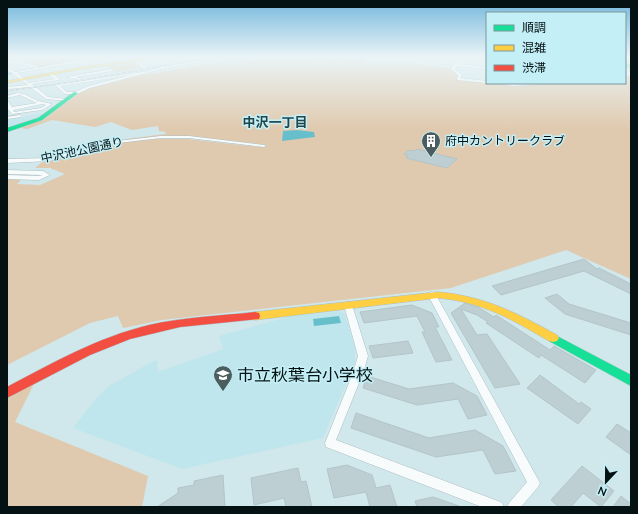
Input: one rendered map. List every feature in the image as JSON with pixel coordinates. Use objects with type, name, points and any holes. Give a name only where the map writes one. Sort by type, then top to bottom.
[{"type":"street","points":[[7,88],[15,81]]},
{"type":"street","points":[[24,81],[48,99],[67,100]]},
{"type":"street","points":[[76,93],[66,93],[57,85],[82,81]]},
{"type":"street","points":[[97,81],[101,84]]},
{"type":"street","points":[[7,130],[34,122],[50,113],[76,93],[85,89],[118,81]]},
{"type":"street","points":[[76,82],[85,89]]},
{"type":"street","points":[[502,84],[527,84]]},
{"type":"street","points":[[7,97],[18,92],[23,93],[34,101],[50,104],[42,109],[13,113],[9,109],[7,102]]},
{"type":"street","points":[[9,109],[43,103]]},
{"type":"street","points":[[7,118],[50,113]]},
{"type":"street","name":"中沢池公園通り","points":[[7,161],[49,159],[109,142],[161,137],[189,137],[264,146]]},
{"type":"street","points":[[8,173],[23,160]]},
{"type":"street","points":[[8,173],[43,173],[47,175],[39,178],[8,173]]},
{"type":"street","points":[[432,295],[534,483],[513,507]]},
{"type":"street","points":[[7,393],[82,353],[140,331],[170,325],[432,295],[461,296],[496,307],[631,382]]},
{"type":"street","points":[[348,305],[363,356],[356,378],[330,443],[498,507]]},
{"type":"shaded area","name":"府中カントリークラブ","points":[[117,81],[466,81],[512,86],[541,84],[626,84],[626,81],[631,81],[631,279],[566,250],[451,288],[162,320],[123,328],[118,316],[90,323],[7,365],[7,179],[22,179],[17,184],[40,185],[65,174],[50,168],[35,168],[42,162],[110,144],[146,139],[188,139],[258,147],[260,145],[182,136],[119,140],[165,134],[166,132],[159,131],[158,126],[132,130],[111,122],[95,127],[52,120],[27,129],[21,128],[43,120],[79,93],[96,86]]},
{"type":"shaded area","points":[[44,114],[37,119],[7,129],[7,119]]},
{"type":"shaded area","name":"市立秋葉台小学校","points":[[341,311],[345,314],[355,347],[355,363],[323,438],[182,469],[73,428],[97,397],[109,386],[150,363],[157,360],[158,372],[223,349],[219,336],[291,316]]},
{"type":"shaded area","points":[[35,382],[15,422],[148,476],[142,507],[7,507],[7,399]]},
{"type":"water","points":[[297,130],[314,132],[315,137],[282,141],[283,131]]},
{"type":"water","points":[[339,316],[341,323],[314,326],[313,319]]},
{"type":"building","name":"府中カントリークラブ","points":[[417,149],[457,159],[447,168],[406,158],[408,156],[404,154],[409,150],[415,151]]},
{"type":"building","points":[[584,259],[597,269],[599,268],[631,284],[631,294],[584,271],[501,295],[492,286]]},
{"type":"building","points":[[557,294],[569,304],[631,323],[631,335],[565,314],[545,298]]},
{"type":"building","points":[[465,303],[478,307],[494,317],[496,315],[550,350],[554,346],[596,370],[585,383],[541,355],[539,358],[486,323],[488,322],[477,315],[461,309],[477,335],[487,334],[520,384],[495,388],[451,313]]},
{"type":"building","points":[[412,305],[432,313],[439,327],[435,327],[452,360],[436,362],[422,332],[425,332],[417,316],[364,323],[360,312]]},
{"type":"building","points":[[408,341],[413,353],[373,358],[369,346]]},
{"type":"building","points":[[540,375],[579,404],[581,402],[591,409],[578,424],[527,388]]},
{"type":"building","points":[[367,376],[409,389],[453,383],[477,396],[487,415],[468,419],[458,399],[417,405],[363,388]]},
{"type":"building","points":[[356,413],[429,438],[475,430],[503,446],[516,471],[495,474],[483,450],[436,457],[351,428]]},
{"type":"building","points":[[617,424],[631,433],[631,455],[606,437]]},
{"type":"building","points":[[347,465],[372,475],[376,488],[390,485],[397,507],[370,507],[366,492],[334,498],[327,469]]},
{"type":"building","points":[[582,466],[614,491],[601,507],[583,493],[571,507],[559,507],[551,500]]},
{"type":"building","points":[[298,468],[301,482],[306,481],[312,507],[286,507],[284,498],[254,505],[251,478]]},
{"type":"building","points":[[223,475],[225,507],[157,507],[178,493],[178,488],[194,485],[194,481]]},
{"type":"building","points":[[621,496],[631,504],[631,507],[613,507]]},
{"type":"building","points":[[433,497],[459,507],[417,507],[415,501]]},
{"type":"railway","points":[[7,91],[78,81]]},
{"type":"traffic: fast","points":[[7,130],[40,119],[76,93]]},
{"type":"traffic: fast","points":[[553,338],[631,381]]},
{"type":"traffic: slow","points":[[7,82],[12,81]]},
{"type":"traffic: slow","points":[[255,316],[438,295],[470,299],[498,309],[553,338]]},
{"type":"traffic: jam","points":[[7,393],[86,352],[127,336],[180,323],[255,316]]},
{"type":"place","name":"府中カントリークラブ","points":[[431,158]]},
{"type":"place","name":"市立秋葉台小学校","points":[[223,392]]},
{"type":"district","name":"中沢一丁目","points":[[275,122]]}]
